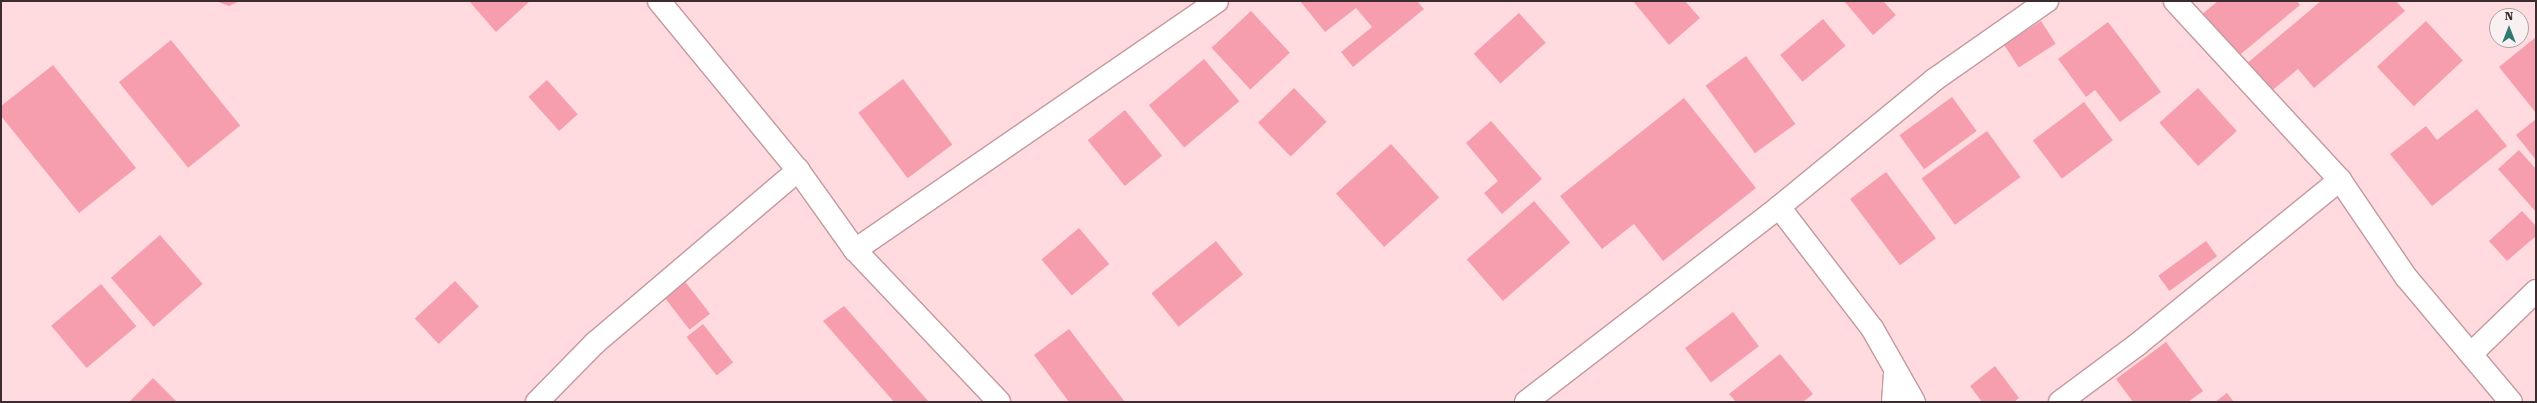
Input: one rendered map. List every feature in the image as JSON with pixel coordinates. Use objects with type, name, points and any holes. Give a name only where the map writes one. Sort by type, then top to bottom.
[{"type":"street","points":[[659,1],[798,170],[855,250],[999,402]]},
{"type":"street","points":[[855,250],[1217,1]]},
{"type":"street","points":[[1526,402],[1779,207],[1934,80],[2047,1]]},
{"type":"street","points":[[2175,1],[2340,180],[2406,277],[2511,402]]},
{"type":"street","points":[[537,402],[594,343],[798,170]]},
{"type":"street","points":[[2060,402],[2138,344],[2340,180]]},
{"type":"street","points":[[1779,207],[1872,328],[1914,402]]},
{"type":"street","points":[[2471,354],[2536,291]]},
{"type":"street","points":[[1893,402],[1895,370]]},
{"type":"building","points":[[216,1],[240,1],[229,6]]},
{"type":"building","points":[[469,1],[530,1],[496,32]]},
{"type":"building","points":[[1300,1],[1417,1],[1424,9],[1353,67],[1341,52],[1372,27],[1356,8],[1325,32]]},
{"type":"building","points":[[1633,1],[1685,1],[1700,18],[1669,45]]},
{"type":"building","points":[[1844,1],[1883,1],[1896,15],[1873,35]]},
{"type":"building","points":[[2218,1],[2297,1],[2300,5],[2236,58],[2201,15]]},
{"type":"building","points":[[2321,1],[2396,1],[2405,11],[2314,88],[2298,69],[2269,93],[2245,65]]},
{"type":"building","points":[[1251,11],[1290,53],[1250,90],[1212,48]]},
{"type":"building","points":[[1519,13],[1546,43],[1500,84],[1474,54]]},
{"type":"building","points":[[1823,19],[1845,46],[1803,82],[1780,55]]},
{"type":"building","points":[[2041,21],[2056,44],[2019,68],[2004,45]]},
{"type":"building","points":[[2426,21],[2463,60],[2414,106],[2377,67]]},
{"type":"building","points":[[2108,22],[2161,92],[2120,122],[2095,90],[2086,97],[2058,59]]},
{"type":"building","points":[[2536,37],[2536,113],[2499,67],[2522,48],[2529,48],[2529,43]]},
{"type":"building","points":[[171,40],[240,125],[188,168],[119,82]]},
{"type":"building","points":[[1746,56],[1795,124],[1755,153],[1706,85]]},
{"type":"building","points":[[1204,59],[1239,101],[1184,147],[1149,105]]},
{"type":"building","points":[[53,65],[136,168],[79,213],[1,116],[1,106]]},
{"type":"building","points":[[903,79],[952,144],[908,178],[858,113]]},
{"type":"building","points":[[547,80],[578,114],[559,131],[528,97]]},
{"type":"building","points":[[1294,88],[1327,122],[1291,157],[1258,123]]},
{"type":"building","points":[[2198,88],[2237,131],[2198,166],[2159,123]]},
{"type":"building","points":[[1952,97],[1977,131],[1924,169],[1899,135]]},
{"type":"building","points":[[1684,98],[1756,188],[1663,261],[1634,224],[1602,249],[1560,196]]},
{"type":"building","points":[[2084,102],[2113,140],[2062,179],[2033,141]]},
{"type":"building","points":[[2477,109],[2507,146],[2432,206],[2390,154],[2426,126],[2437,140]]},
{"type":"building","points":[[1125,110],[1162,156],[1125,186],[1088,140]]},
{"type":"building","points":[[2536,119],[2536,160],[2516,135]]},
{"type":"building","points":[[1491,121],[1542,179],[1502,214],[1484,193],[1498,181],[1466,143]]},
{"type":"building","points":[[1987,131],[2021,177],[1955,225],[1921,179]]},
{"type":"building","points":[[1391,144],[1439,198],[1384,247],[1336,194]]},
{"type":"building","points":[[2519,150],[2536,169],[2536,212],[2498,169]]},
{"type":"building","points":[[1886,172],[1936,238],[1900,265],[1850,199]]},
{"type":"building","points":[[1534,201],[1570,243],[1503,301],[1467,259]]},
{"type":"building","points":[[2522,211],[2536,226],[2536,236],[2507,261],[2489,241]]},
{"type":"building","points":[[1079,228],[1109,264],[1072,296],[1041,259]]},
{"type":"building","points":[[160,235],[203,284],[154,327],[111,278]]},
{"type":"building","points":[[1216,241],[1243,274],[1179,327],[1151,293]]},
{"type":"building","points":[[2206,241],[2217,256],[2169,291],[2158,276]]},
{"type":"building","points":[[683,279],[710,314],[690,330],[663,295]]},
{"type":"building","points":[[455,281],[479,307],[439,344],[415,319]]},
{"type":"building","points":[[101,284],[136,326],[87,368],[51,326]]},
{"type":"building","points":[[844,306],[929,402],[894,402],[823,321]]},
{"type":"building","points":[[1733,312],[1759,346],[1711,382],[1685,348]]},
{"type":"building","points":[[703,324],[733,363],[717,376],[686,337]]},
{"type":"building","points":[[1069,329],[1125,402],[1069,402],[1034,355]]},
{"type":"building","points":[[2166,342],[2203,391],[2188,402],[2133,402],[2116,379]]},
{"type":"building","points":[[1780,354],[1813,394],[1803,402],[1736,402],[1729,394]]},
{"type":"building","points":[[1995,366],[2019,398],[2014,402],[1982,402],[1970,386]]},
{"type":"building","points":[[153,378],[177,402],[129,402]]},
{"type":"building","points":[[2227,393],[2234,402],[2215,402]]}]
